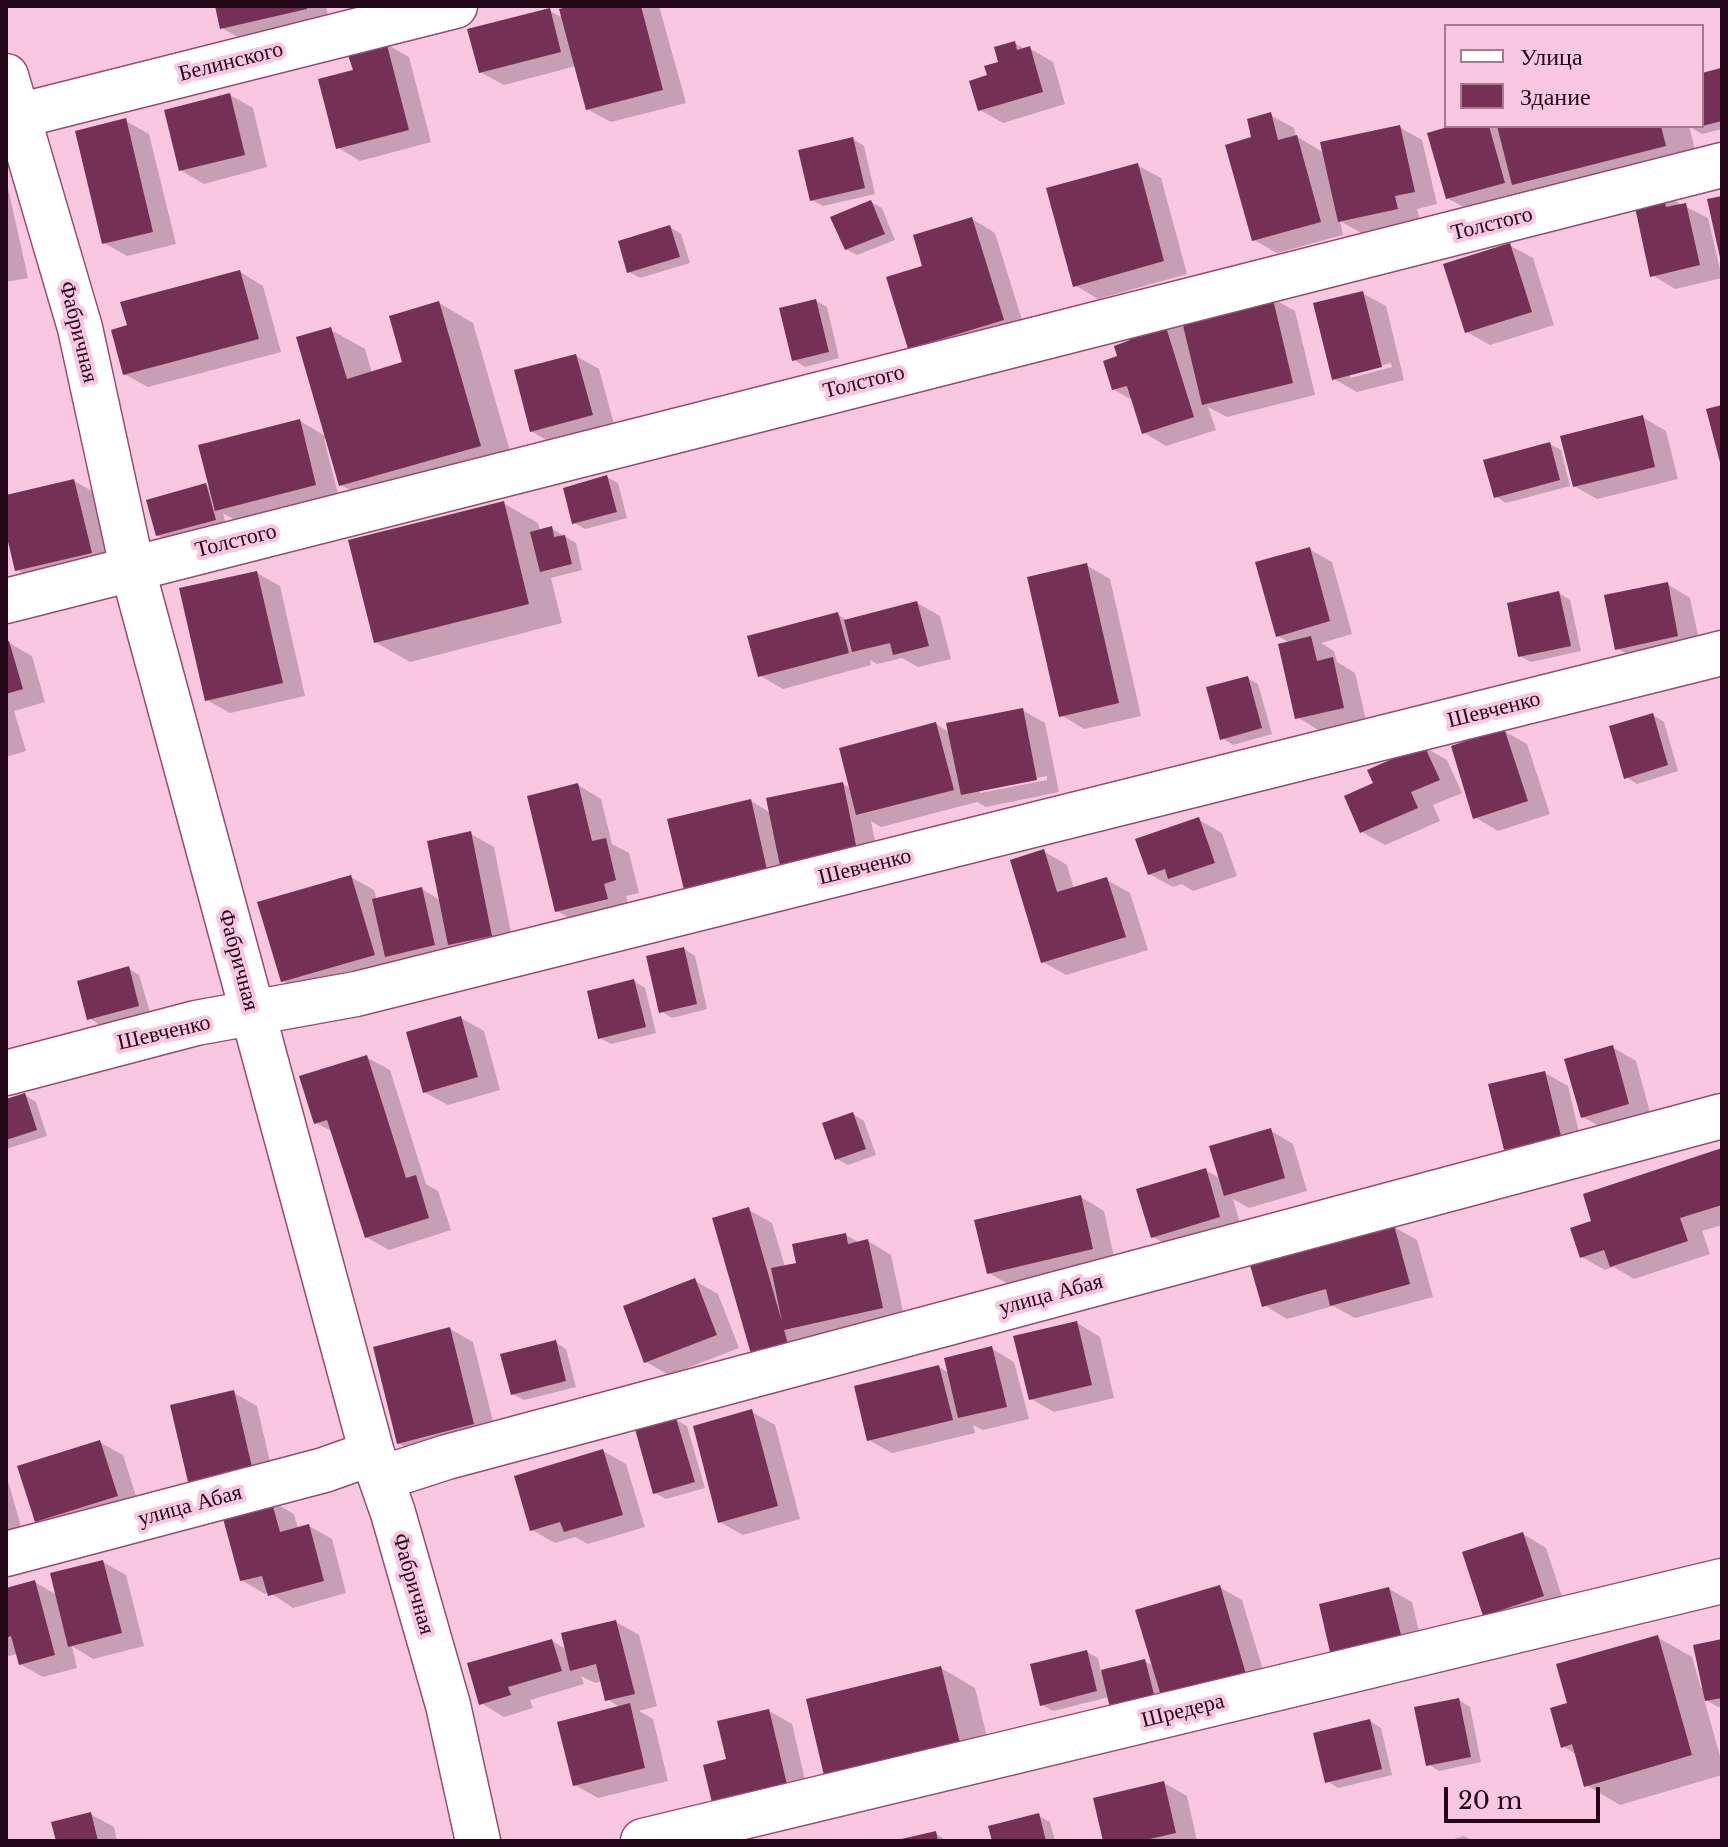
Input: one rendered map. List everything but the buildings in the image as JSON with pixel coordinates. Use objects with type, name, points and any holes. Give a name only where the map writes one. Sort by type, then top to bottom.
[{"type":"street","name":"Белинского","points":[[10,104],[455,6]]},
{"type":"street","name":"Фабричная","points":[[10,104],[80,328],[132,567],[377,1465],[448,1705],[478,1841]]},
{"type":"street","name":"Толстого","points":[[6,601],[1722,165]]},
{"type":"street","name":"Шевченко","points":[[6,1073],[196,1023],[356,994],[1722,653]]},
{"type":"street","name":"улица Абая","points":[[6,1554],[324,1470],[462,1453],[1722,1116]]},
{"type":"street","name":"Шредера","points":[[643,1841],[1722,1581]]}]
